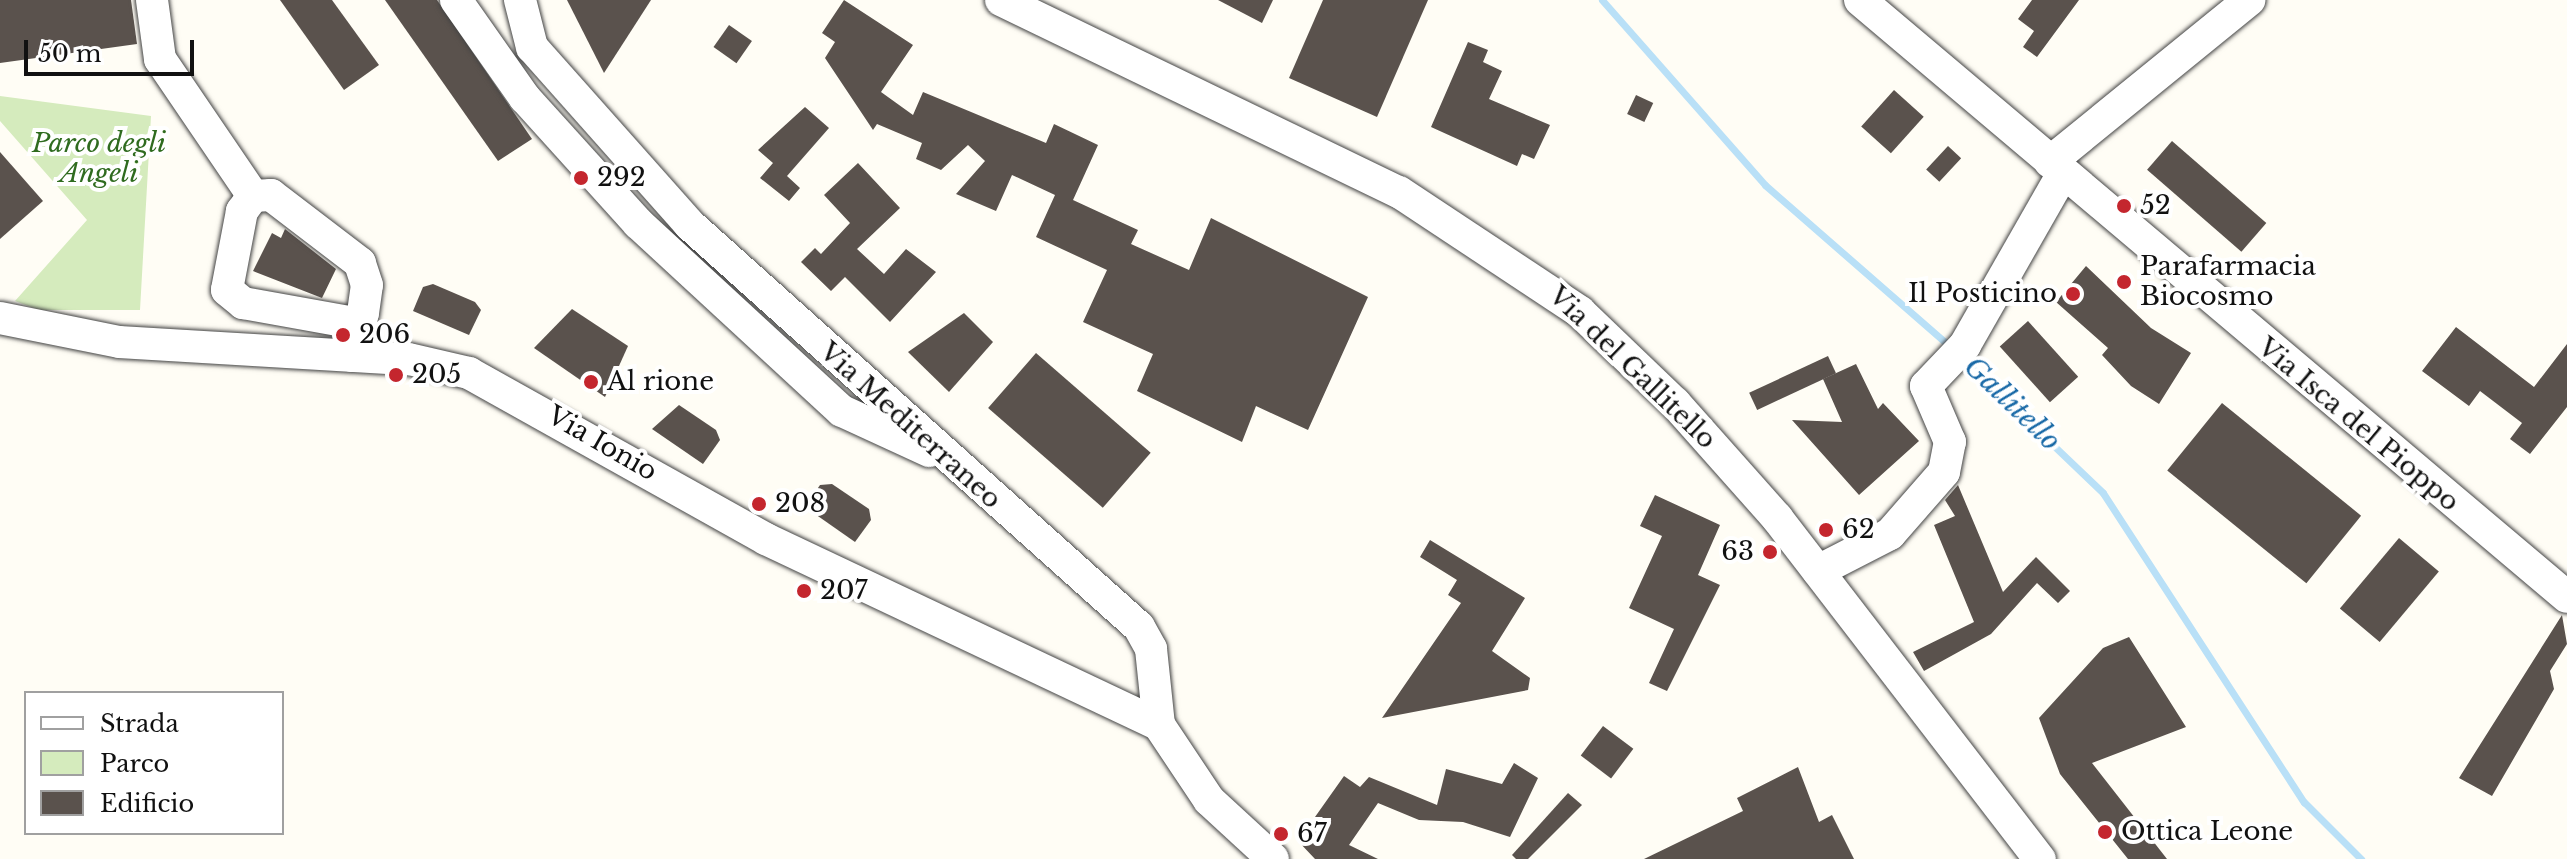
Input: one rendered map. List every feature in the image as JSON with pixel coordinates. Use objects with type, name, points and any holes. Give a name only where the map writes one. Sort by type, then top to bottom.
[{"type":"street","points":[[152,0],[160,59],[253,196]]},
{"type":"street","points":[[456,0],[525,98],[638,223],[842,411],[888,439],[939,455]]},
{"type":"street","name":"Via Mediterraneo","points":[[520,0],[532,47],[586,113],[689,224],[939,455],[1139,627],[1151,649],[1159,725],[1209,800],[1273,859]]},
{"type":"street","name":"Via del Gallitello","points":[[1001,0],[1399,192],[1530,273],[1675,403],[1818,571],[2040,859]]},
{"type":"street","name":"Via Isca del Pioppo","points":[[1860,0],[2567,597]]},
{"type":"street","points":[[1818,571],[1890,534],[1944,472],[1950,442],[1926,394],[1941,367],[1965,345],[2057,168],[2249,0]]},
{"type":"street","points":[[253,196],[271,195],[360,263],[367,285],[352,356]]},
{"type":"street","points":[[253,196],[242,211],[227,290],[243,303],[360,324]]},
{"type":"street","name":"Via Ionio","points":[[0,318],[119,342],[352,356],[469,373],[766,539],[1159,725]]},
{"type":"green space","name":"Parco degli Angeli","points":[[0,96],[151,116],[140,310],[39,310],[15,301],[87,220],[0,121]]},
{"type":"building","points":[[0,0],[131,0],[137,44],[0,63]]},
{"type":"building","points":[[280,0],[332,0],[379,65],[344,90]]},
{"type":"building","points":[[385,0],[437,0],[532,139],[498,161]]},
{"type":"building","points":[[567,0],[651,0],[604,73]]},
{"type":"building","points":[[844,0],[913,45],[881,92],[913,115],[923,92],[1046,143],[1054,124],[1098,145],[1073,200],[1138,230],[1131,244],[1189,270],[1211,218],[1368,297],[1308,430],[1256,406],[1242,442],[1137,391],[1153,354],[1083,322],[1107,270],[1036,237],[1055,195],[1012,175],[996,211],[956,194],[985,161],[968,145],[941,170],[916,159],[922,143],[877,124],[873,130],[825,58],[835,42],[822,33]]},
{"type":"building","points":[[1218,0],[1273,0],[1262,23]]},
{"type":"building","points":[[1323,0],[1428,0],[1377,117],[1289,78]]},
{"type":"building","points":[[2032,0],[2079,0],[2037,57],[2023,47],[2034,31],[2018,19]]},
{"type":"building","points":[[729,25],[752,41],[736,63],[714,47]]},
{"type":"building","points":[[1468,42],[1488,50],[1483,62],[1502,71],[1489,99],[1550,125],[1534,159],[1522,154],[1517,166],[1431,127]]},
{"type":"building","points":[[1894,90],[1924,117],[1891,153],[1861,126]]},
{"type":"building","points":[[1636,95],[1653,103],[1644,122],[1627,114]]},
{"type":"building","points":[[805,107],[829,128],[787,176],[800,188],[789,201],[760,178],[773,163],[758,150]]},
{"type":"building","points":[[2172,141],[2266,223],[2241,252],[2147,170]]},
{"type":"building","points":[[1948,146],[1961,158],[1939,182],[1926,169]]},
{"type":"building","points":[[0,152],[43,201],[0,239]]},
{"type":"building","points":[[858,163],[900,208],[857,249],[884,274],[906,249],[936,272],[890,322],[845,277],[831,291],[801,262],[815,248],[821,254],[850,223],[824,195]]},
{"type":"building","points":[[285,229],[336,269],[322,298],[253,271],[272,233],[281,238]]},
{"type":"building","points":[[2086,266],[2151,328],[2191,353],[2159,404],[2131,386],[2102,355],[2108,348],[2056,302]]},
{"type":"building","points":[[433,284],[475,302],[481,310],[469,335],[413,311],[423,287]]},
{"type":"building","points":[[572,309],[628,346],[605,397],[534,348]]},
{"type":"building","points":[[964,313],[993,342],[949,392],[908,352]]},
{"type":"building","points":[[2028,321],[2078,377],[2050,402],[2000,346]]},
{"type":"building","points":[[2456,327],[2534,387],[2567,344],[2567,407],[2530,454],[2510,439],[2522,423],[2480,391],[2469,406],[2422,371]]},
{"type":"building","points":[[1036,353],[1151,453],[1103,508],[988,408]]},
{"type":"building","points":[[1828,356],[1836,373],[1757,410],[1749,393]]},
{"type":"building","points":[[1856,364],[1878,409],[1883,403],[1919,441],[1859,495],[1792,420],[1842,422],[1823,379]]},
{"type":"building","points":[[2222,403],[2361,516],[2306,583],[2167,471]]},
{"type":"building","points":[[679,405],[716,430],[720,440],[703,464],[652,429]]},
{"type":"building","points":[[832,484],[869,509],[871,520],[855,542],[805,507],[820,485]]},
{"type":"building","points":[[1958,485],[2003,592],[2036,557],[2070,591],[2058,603],[2037,583],[1991,634],[1924,671],[1913,652],[1974,622],[1934,525],[1955,516],[1945,500]]},
{"type":"building","points":[[1655,495],[1720,525],[1698,575],[1720,585],[1667,691],[1649,683],[1674,629],[1629,608],[1662,536],[1640,526]]},
{"type":"building","points":[[2399,538],[2439,571],[2380,642],[2340,608]]},
{"type":"building","points":[[1430,540],[1525,598],[1492,651],[1530,678],[1528,690],[1382,718],[1461,603],[1448,595],[1457,580],[1420,557]]},
{"type":"building","points":[[2562,615],[2567,644],[2550,671],[2554,689],[2492,796],[2459,778]]},
{"type":"building","points":[[2129,637],[2186,727],[2092,763],[2167,859],[2128,859],[2060,774],[2039,718],[2103,648]]},
{"type":"building","points":[[1603,726],[1633,749],[1611,778],[1581,756]]},
{"type":"building","points":[[1514,763],[1538,778],[1510,837],[1463,822],[1419,820],[1378,803],[1349,845],[1378,859],[1315,859],[1298,841],[1344,776],[1360,787],[1369,777],[1437,805],[1446,769],[1502,784]]},
{"type":"building","points":[[1798,767],[1819,822],[1832,815],[1854,859],[1644,859],[1743,811],[1737,798]]},
{"type":"building","points":[[1568,793],[1582,805],[1528,859],[1516,859],[1512,855]]},
{"type":"waterway","name":"Gallitello","points":[[1602,0],[1765,185],[1952,348]]},
{"type":"waterway","name":"Gallitello","points":[[1964,360],[2103,493],[2304,802],[2361,859]]},
{"type":"place","name":"292","points":[[581,178]]},
{"type":"place","name":"52","points":[[2124,206]]},
{"type":"place","name":"Parafarmacia Biocosmo","points":[[2124,282]]},
{"type":"place","name":"Il Posticino","points":[[2073,294]]},
{"type":"place","name":"206","points":[[343,335]]},
{"type":"place","name":"205","points":[[396,375]]},
{"type":"place","name":"Al rione","points":[[591,382]]},
{"type":"place","name":"208","points":[[759,504]]},
{"type":"place","name":"62","points":[[1826,530]]},
{"type":"place","name":"63","points":[[1770,552]]},
{"type":"place","name":"207","points":[[804,591]]},
{"type":"place","name":"Ottica Leone","points":[[2105,832]]},
{"type":"place","name":"67","points":[[1281,834]]}]
